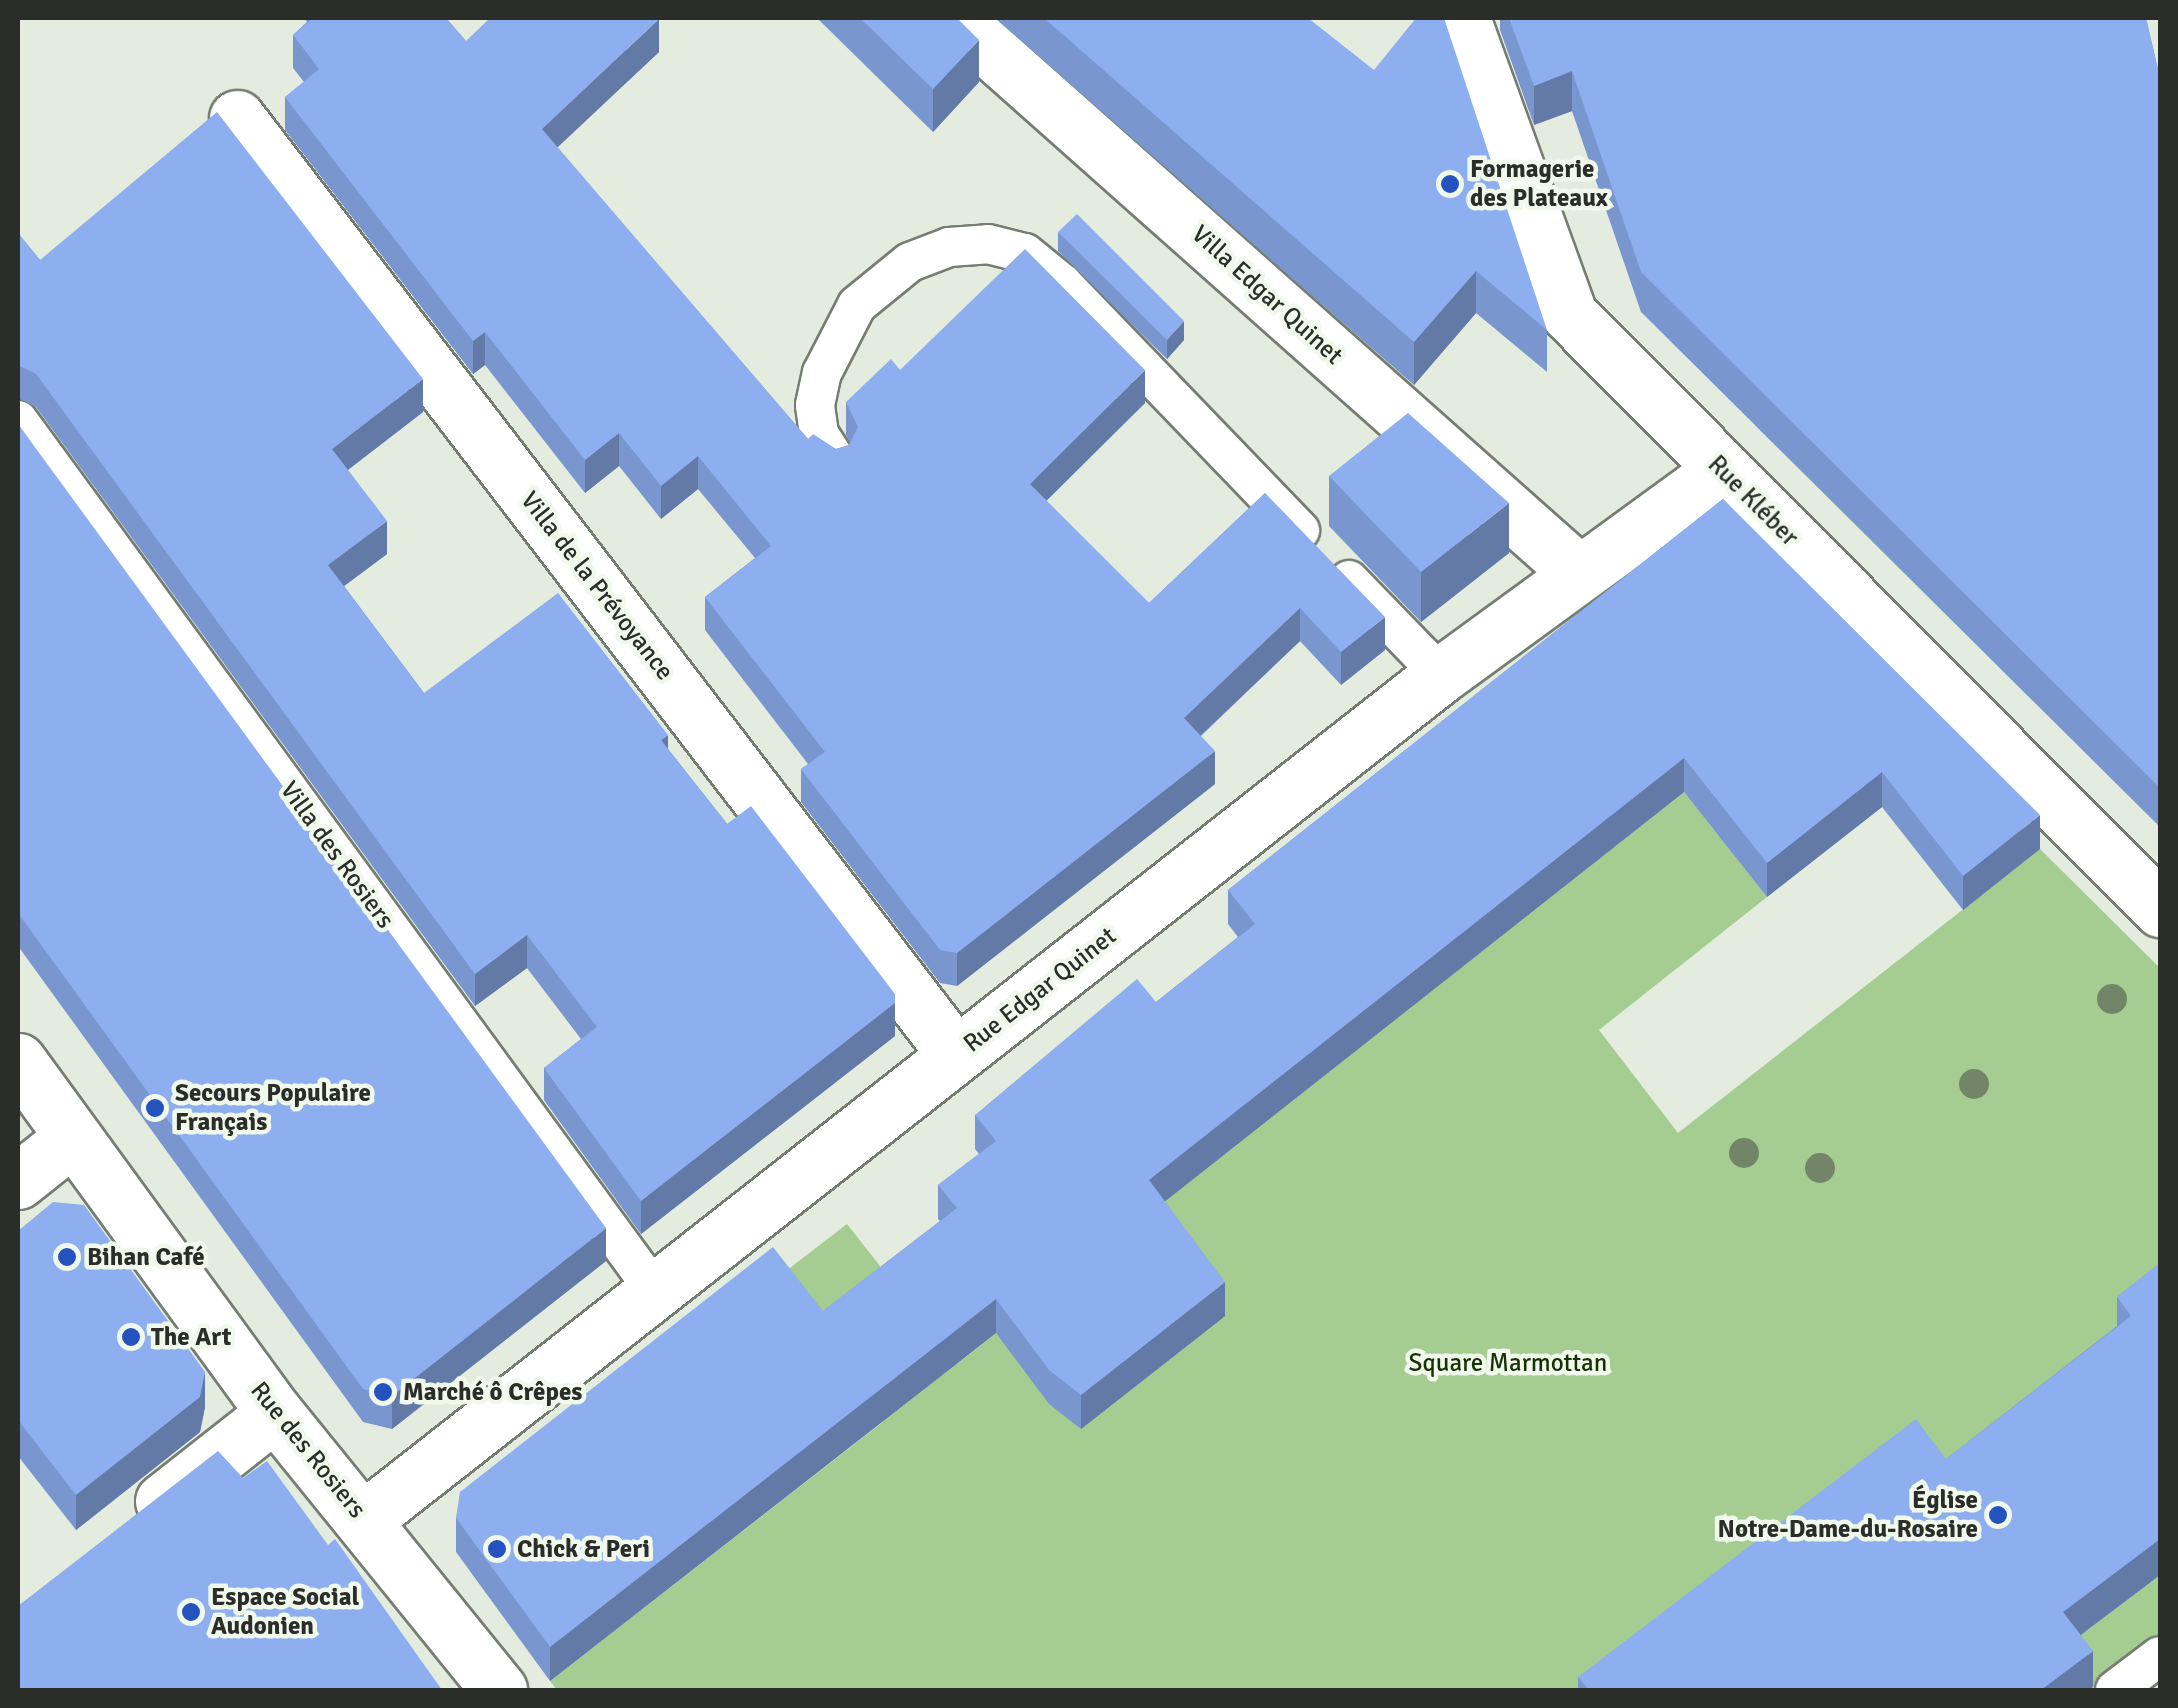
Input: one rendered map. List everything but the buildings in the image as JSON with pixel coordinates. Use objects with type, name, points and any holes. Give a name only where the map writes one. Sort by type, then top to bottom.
[{"type":"street","name":"Villa Edgar Quinet","points":[[954,18],[1579,573]]},
{"type":"street","name":"Rue Kléber","points":[[1462,18],[1568,314],[2160,910]]},
{"type":"street","name":"Villa de la Prévoyance","points":[[237,118],[956,1055]]},
{"type":"street","name":"Rue Edgar Quinet","points":[[364,1519],[1441,676],[1722,470]]},
{"type":"street","name":"Rue des Rosiers","points":[[18,1061],[275,1414],[499,1690]]},
{"type":"street","points":[[18,1181],[72,1138]]},
{"type":"street","points":[[127,1529],[275,1414]]},
{"type":"lane","points":[[836,460],[819,434],[814,405],[822,372],[858,305],[910,262],[949,247],[988,244],[1025,253],[1063,284],[1441,676]]},
{"type":"lane","name":"Villa des Rosiers","points":[[18,420],[654,1291]]},
{"type":"lane","points":[[2116,1690],[2160,1656]]},
{"type":"green space","name":"Square Marmottan","points":[[1684,792],[1767,897],[1599,1030],[1678,1133],[2040,849],[2160,968],[2160,1300],[2131,1352],[1608,1690],[557,1690],[550,1681],[883,1422],[773,1281],[847,1224],[957,1364]]},
{"type":"green space","points":[[2160,1575],[2160,1634],[2093,1687],[2063,1648]]},
{"type":"place","name":"Formagerie des Plateaux","points":[[1450,184]]},
{"type":"place","name":"Secours Populaire Français","points":[[155,1108]]},
{"type":"place","name":"Bihan Café","points":[[67,1257]]},
{"type":"place","name":"The Art","points":[[131,1337]]},
{"type":"place","name":"Marché ô Crêpes","points":[[383,1392]]},
{"type":"place","name":"Église Notre-Dame-du-Rosaire","points":[[1998,1515]]},
{"type":"place","name":"Chick & Peri","points":[[497,1549]]},
{"type":"place","name":"Espace Social Audonien","points":[[191,1612]]}]
